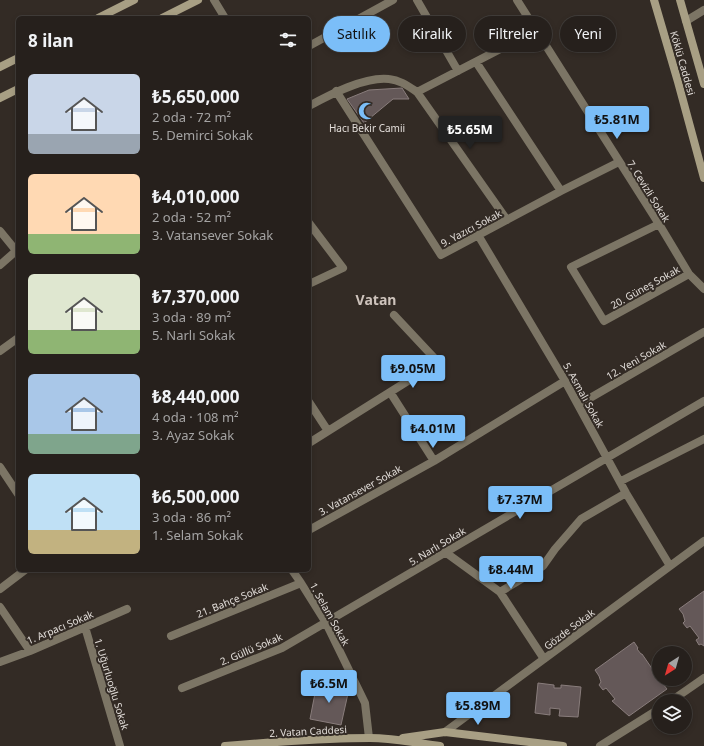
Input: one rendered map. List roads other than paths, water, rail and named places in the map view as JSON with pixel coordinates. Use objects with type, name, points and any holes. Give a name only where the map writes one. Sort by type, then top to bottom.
[{"type":"main road","points":[[102,16],[134,0]]},
{"type":"main road","points":[[166,16],[198,0]]},
{"type":"main road","name":"Köklü Caddesi","points":[[654,0],[704,178]]},
{"type":"main road","name":"Köklü Caddesi","points":[[680,0],[702,68],[704,84]]},
{"type":"main road","points":[[0,67],[16,59]]},
{"type":"main road","points":[[0,98],[16,90]]},
{"type":"main road","name":"2. Vatan Caddesi","points":[[393,739],[446,732],[563,746]]},
{"type":"main road","name":"2. Vatan Caddesi","points":[[225,746],[369,738],[393,739],[440,746]]},
{"type":"street","points":[[214,0],[223,16]]},
{"type":"street","points":[[311,45],[393,0]]},
{"type":"street","points":[[417,0],[458,71]]},
{"type":"street","name":"7. Cevizli Sokak","points":[[517,0],[527,16]]},
{"type":"street","points":[[686,22],[704,10]]},
{"type":"street","points":[[417,92],[495,52]]},
{"type":"street","name":"7. Cevizli Sokak","points":[[549,52],[689,274],[704,289]]},
{"type":"street","points":[[476,62],[561,191]]},
{"type":"street","points":[[311,105],[336,91],[368,81],[388,79],[405,83],[417,92],[507,220]]},
{"type":"street","name":"9. Yazıcı Sokak","points":[[336,91],[441,255],[619,162]]},
{"type":"street","name":"20. Güneş Sokak","points":[[658,224],[571,267],[604,321],[689,274]]},
{"type":"street","points":[[311,226],[343,268],[311,283]]},
{"type":"street","points":[[0,231],[16,251]]},
{"type":"street","name":"5. Asmalı Sokak","points":[[478,235],[565,381],[626,493],[670,566]]},
{"type":"street","points":[[0,264],[16,253]]},
{"type":"street","points":[[311,441],[438,362],[394,315]]},
{"type":"street","name":"12. Yeni Sokak","points":[[578,405],[704,332]]},
{"type":"street","points":[[0,351],[16,339]]},
{"type":"street","name":"3. Vatansever Sokak","points":[[311,529],[434,461],[565,381]]},
{"type":"street","points":[[390,392],[434,461]]},
{"type":"street","name":"5. Narlı Sokak","points":[[326,623],[704,401]]},
{"type":"street","points":[[311,405],[328,430]]},
{"type":"street","points":[[620,481],[704,439]]},
{"type":"street","points":[[0,467],[16,491]]},
{"type":"street","points":[[500,592],[543,566],[555,549],[581,519],[626,493]]},
{"type":"street","name":"Gözde Sokak","points":[[446,732],[704,541]]},
{"type":"street","points":[[445,552],[500,592],[544,659]]},
{"type":"street","points":[[0,589],[22,572]]},
{"type":"street","name":"1. Selam Sokak","points":[[293,572],[326,623],[365,703],[369,738]]},
{"type":"street","name":"21. Bahçe Sokak","points":[[171,636],[301,583]]},
{"type":"street","points":[[0,607],[30,651]]},
{"type":"street","name":"1. Arpacı Sokak","points":[[0,662],[30,651],[128,609]]},
{"type":"street","name":"2. Güllü Sokak","points":[[182,688],[282,648],[326,623]]},
{"type":"street","name":"1. Uğurluoğlu Sokak","points":[[85,627],[120,746]]},
{"type":"street","points":[[681,694],[704,678]]},
{"type":"street","points":[[600,746],[652,713]]},
{"type":"place","name":"Hacı Bekir Camii","points":[[367,111]]},
{"type":"district","name":"Vatan","points":[[376,300]]}]
